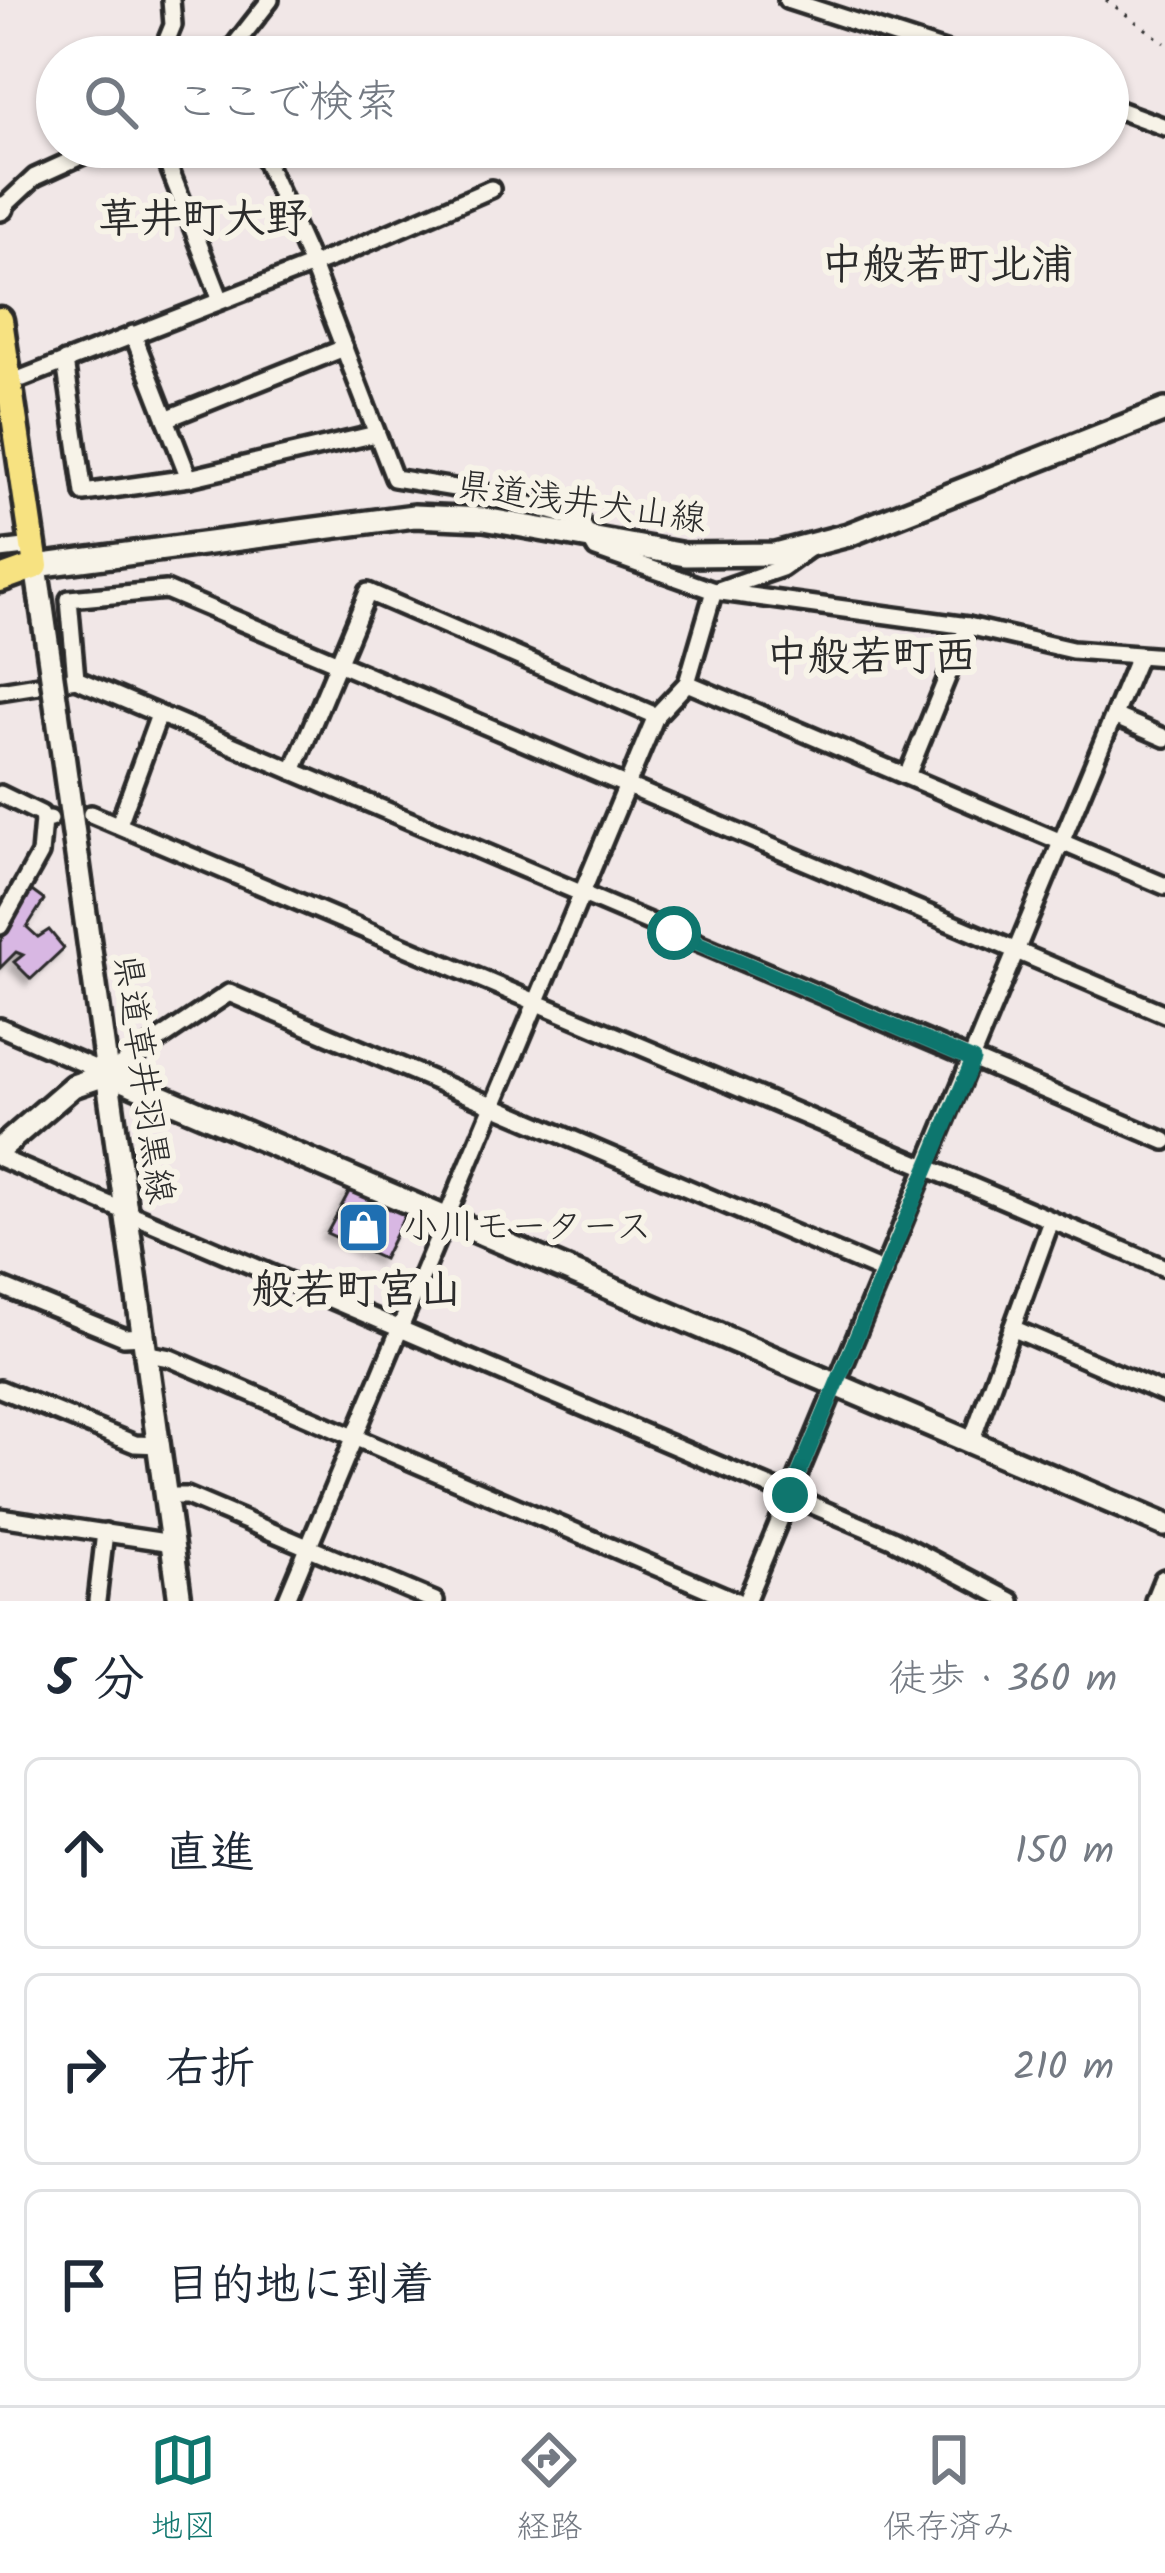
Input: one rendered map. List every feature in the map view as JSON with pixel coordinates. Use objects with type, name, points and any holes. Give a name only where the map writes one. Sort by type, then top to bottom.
[{"type":"main road","points":[[0,320],[34,556],[0,579]]},
{"type":"main road","name":"県道浅井犬山線","points":[[34,556],[414,516],[484,519],[685,555],[734,558],[812,547],[1165,410]]},
{"type":"main road","name":"県道草井羽黒線","points":[[34,556],[180,1601]]},
{"type":"main road","points":[[0,1149],[73,1086],[108,1074],[1165,1525]]},
{"type":"main road","points":[[1157,1601],[1165,1581]]},
{"type":"street","points":[[168,36],[171,0]]},
{"type":"street","points":[[242,36],[270,0]]},
{"type":"street","points":[[787,0],[898,36]]},
{"type":"street","points":[[1129,114],[1165,127]]},
{"type":"street","points":[[1,208],[34,177],[54,168]]},
{"type":"street","points":[[169,168],[220,298]]},
{"type":"street","points":[[269,168],[394,478],[530,502],[580,519],[596,549],[713,591],[968,626],[1072,650],[1165,657]]},
{"type":"street","points":[[23,378],[491,190]]},
{"type":"street","points":[[133,334],[189,478]]},
{"type":"street","points":[[166,419],[344,348]]},
{"type":"street","points":[[65,362],[84,493],[189,478],[376,434]]},
{"type":"street","points":[[713,591],[782,568],[812,547]]},
{"type":"street","points":[[0,550],[34,556]]},
{"type":"street","points":[[76,679],[69,599],[166,590],[1165,1015]]},
{"type":"street","points":[[286,1601],[656,716],[687,683],[713,591]]},
{"type":"street","points":[[293,771],[368,592],[656,716]]},
{"type":"street","points":[[907,776],[968,626]]},
{"type":"street","points":[[746,1601],[1138,657]]},
{"type":"street","points":[[0,691],[76,679],[1165,1142]]},
{"type":"street","points":[[687,683],[1165,886]]},
{"type":"street","points":[[119,824],[159,715]]},
{"type":"street","points":[[1114,716],[1165,738]]},
{"type":"street","points":[[0,794],[46,819],[40,854],[8,897],[0,926]]},
{"type":"street","points":[[92,814],[1165,1268]]},
{"type":"street","points":[[0,1027],[108,1074],[229,993],[884,1272]]},
{"type":"street","points":[[0,1158],[892,1539],[1011,1601]]},
{"type":"street","points":[[971,1442],[1051,1221]]},
{"type":"street","points":[[0,1286],[736,1601]]},
{"type":"street","points":[[1012,1328],[1165,1394]]},
{"type":"street","points":[[0,1389],[135,1444],[161,1445]]},
{"type":"street","points":[[166,1496],[187,1496],[435,1601]]},
{"type":"street","points":[[0,1517],[172,1543]]},
{"type":"street","points":[[97,1601],[105,1532]]},
{"type":"path","points":[[1106,0],[1165,43]]},
{"type":"building","points":[[29,889],[44,900],[27,927],[38,937],[49,930],[64,948],[31,979],[14,962],[23,955],[16,952],[0,968],[0,942]]},
{"type":"building","points":[[351,1188],[407,1211],[383,1259],[327,1233]]},
{"type":"place","name":"小川モータース","points":[[364,1228]]},
{"type":"district","name":"草井町大野","points":[[203,220]]},
{"type":"district","name":"中般若町北浦","points":[[947,266]]},
{"type":"district","name":"中般若町西","points":[[871,658]]},
{"type":"district","name":"般若町宮山","points":[[357,1291]]},
{"type":"route","points":[[674,933],[973,1060],[790,1495]]}]
